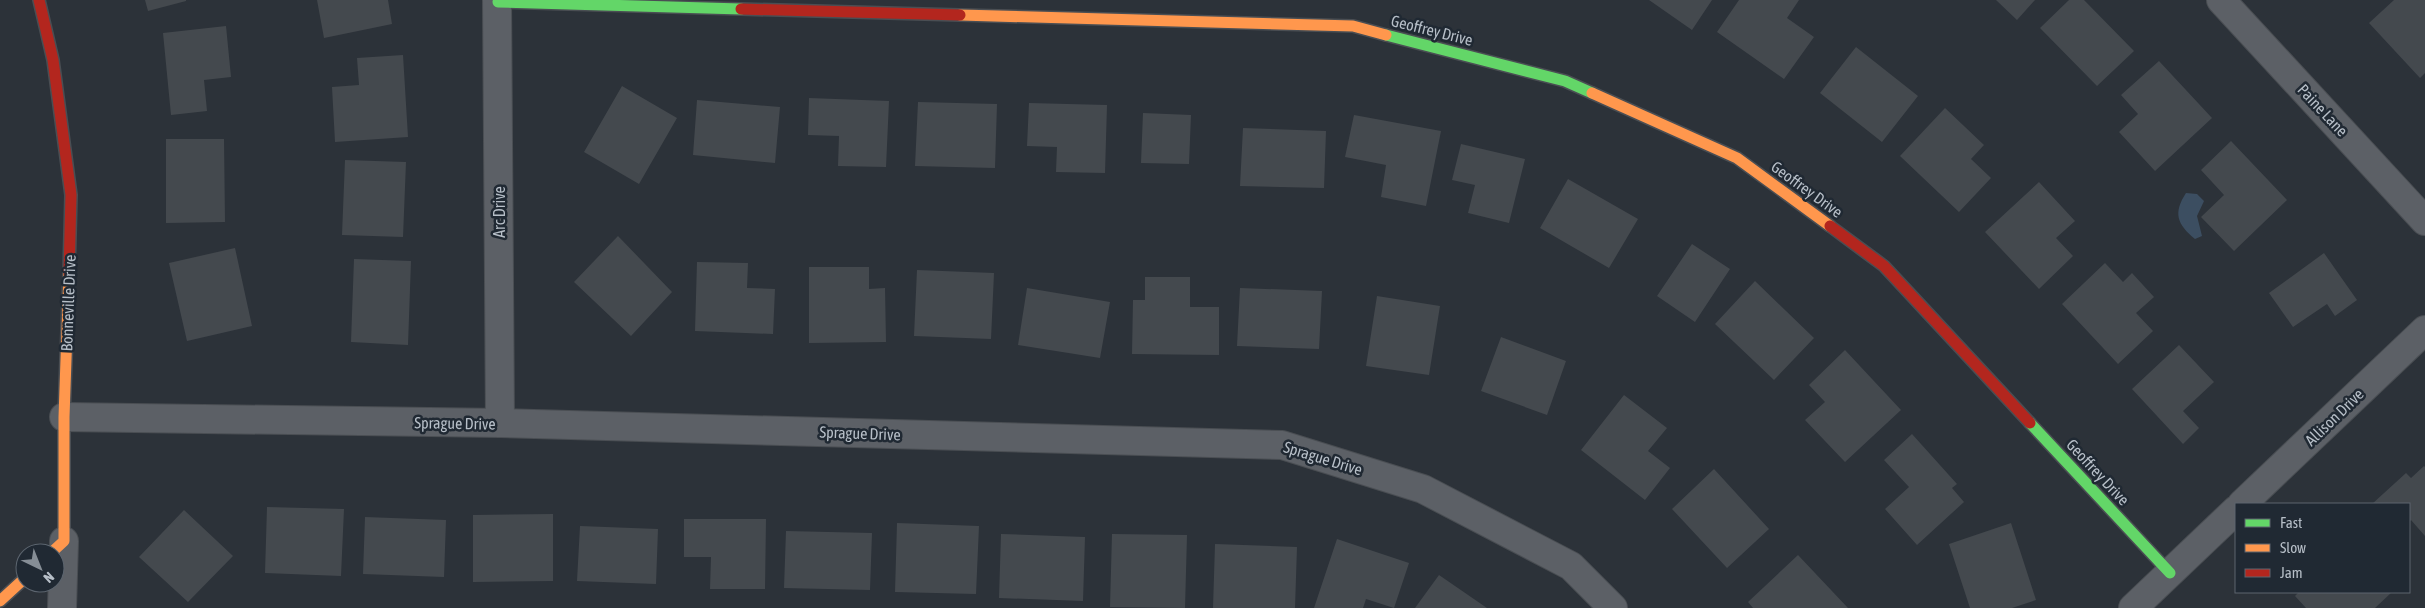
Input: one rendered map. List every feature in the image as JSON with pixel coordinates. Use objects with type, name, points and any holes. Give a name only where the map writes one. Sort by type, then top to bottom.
[{"type":"street","name":"Bonneville Drive","points":[[39,0],[53,60],[71,195],[58,543]]},
{"type":"street","name":"Paine Lane","points":[[2221,0],[2425,221]]},
{"type":"street","name":"Arc Drive","points":[[497,1],[500,423]]},
{"type":"street","name":"Geoffrey Drive","points":[[497,1],[1353,26],[1566,81],[1737,158],[1884,266],[2170,573]]},
{"type":"street","name":"Allison Drive","points":[[2243,503],[2425,330]]},
{"type":"street","name":"Sprague Drive","points":[[64,417],[500,423],[1282,445],[1423,489],[1571,566],[1613,608]]},
{"type":"street","points":[[2133,608],[2235,511]]},
{"type":"street","points":[[0,601],[15,587]]},
{"type":"street","name":"Bonneville Drive","points":[[61,593],[62,608]]},
{"type":"water","points":[[2186,193],[2197,194],[2204,201],[2197,216],[2202,236],[2195,239],[2184,228],[2179,218],[2179,207]]},
{"type":"building","points":[[145,0],[186,0],[186,1],[148,11]]},
{"type":"building","points":[[317,0],[388,0],[392,24],[324,38]]},
{"type":"building","points":[[1649,0],[1712,0],[1692,30]]},
{"type":"building","points":[[1739,0],[1799,0],[1787,18],[1814,37],[1784,79],[1717,32]]},
{"type":"building","points":[[1996,0],[2035,0],[2017,20]]},
{"type":"building","points":[[2069,0],[2084,0],[2134,51],[2097,86],[2040,28]]},
{"type":"building","points":[[2394,0],[2425,0],[2425,73],[2420,78],[2369,23]]},
{"type":"building","points":[[226,26],[231,77],[204,80],[207,111],[171,115],[163,33]]},
{"type":"building","points":[[1856,47],[1918,96],[1882,142],[1820,93]]},
{"type":"building","points":[[403,55],[408,137],[335,142],[332,87],[359,85],[357,58]]},
{"type":"building","points":[[2159,61],[2212,118],[2155,171],[2119,132],[2138,114],[2121,95]]},
{"type":"building","points":[[622,86],[677,118],[639,184],[584,152]]},
{"type":"building","points":[[809,98],[889,101],[886,167],[838,166],[839,136],[808,135]]},
{"type":"building","points":[[697,100],[780,107],[775,163],[693,155]]},
{"type":"building","points":[[918,102],[997,104],[995,168],[915,166]]},
{"type":"building","points":[[1029,103],[1107,105],[1105,173],[1056,172],[1057,147],[1027,146]]},
{"type":"building","points":[[1945,108],[1984,145],[1971,159],[1991,178],[1959,212],[1900,156]]},
{"type":"building","points":[[1143,113],[1191,115],[1189,164],[1141,163]]},
{"type":"building","points":[[1354,115],[1441,131],[1426,206],[1381,197],[1386,165],[1345,157]]},
{"type":"building","points":[[1243,128],[1326,131],[1324,188],[1240,186]]},
{"type":"building","points":[[166,139],[224,139],[225,222],[166,223]]},
{"type":"building","points":[[2231,141],[2287,200],[2234,251],[2201,217],[2224,195],[2201,170]]},
{"type":"building","points":[[1461,144],[1525,159],[1509,223],[1468,213],[1475,185],[1452,180]]},
{"type":"building","points":[[345,160],[406,162],[403,237],[342,235]]},
{"type":"building","points":[[1568,179],[1638,219],[1609,268],[1540,228]]},
{"type":"building","points":[[2039,182],[2075,221],[2056,238],[2073,256],[2039,289],[1985,232]]},
{"type":"building","points":[[618,236],[672,292],[631,336],[574,282]]},
{"type":"building","points":[[1692,244],[1730,269],[1695,322],[1657,296]]},
{"type":"building","points":[[235,248],[252,326],[187,341],[169,263]]},
{"type":"building","points":[[2324,253],[2357,300],[2335,316],[2327,304],[2293,327],[2269,293]]},
{"type":"building","points":[[354,259],[411,261],[408,345],[351,342]]},
{"type":"building","points":[[697,262],[748,263],[747,288],[775,289],[773,334],[695,331]]},
{"type":"building","points":[[2105,263],[2123,282],[2132,273],[2154,297],[2136,313],[2153,331],[2118,364],[2062,304]]},
{"type":"building","points":[[809,267],[869,267],[869,289],[885,288],[886,342],[809,343]]},
{"type":"building","points":[[917,270],[994,273],[991,339],[914,336]]},
{"type":"building","points":[[1145,277],[1190,277],[1190,307],[1219,307],[1219,355],[1132,354],[1133,300],[1145,300]]},
{"type":"building","points":[[1755,281],[1814,338],[1774,380],[1715,324]]},
{"type":"building","points":[[1027,288],[1110,302],[1100,358],[1018,345]]},
{"type":"building","points":[[1240,288],[1322,291],[1319,349],[1237,346]]},
{"type":"building","points":[[1377,296],[1440,306],[1429,375],[1366,366]]},
{"type":"building","points":[[1501,337],[1566,361],[1547,415],[1481,391]]},
{"type":"building","points":[[2179,345],[2214,382],[2183,411],[2199,428],[2183,444],[2132,389]]},
{"type":"building","points":[[1845,350],[1901,410],[1845,462],[1805,420],[1825,402],[1809,385]]},
{"type":"building","points":[[1624,395],[1667,428],[1648,451],[1670,468],[1645,500],[1581,450]]},
{"type":"building","points":[[1912,434],[1957,484],[1952,488],[1964,502],[1917,545],[1885,509],[1909,487],[1884,460]]},
{"type":"building","points":[[2425,467],[2425,536],[2410,521],[2410,503],[2373,503],[2406,473],[2411,478]]},
{"type":"building","points":[[1714,469],[1769,529],[1727,568],[1672,509]]},
{"type":"building","points":[[267,507],[344,509],[341,576],[265,573]]},
{"type":"building","points":[[184,510],[233,556],[188,602],[139,557]]},
{"type":"building","points":[[553,514],[553,581],[473,582],[473,515]]},
{"type":"building","points":[[365,517],[446,520],[444,577],[363,574]]},
{"type":"building","points":[[684,519],[766,519],[765,589],[710,589],[711,557],[684,557]]},
{"type":"building","points":[[897,523],[979,526],[976,594],[895,592]]},
{"type":"building","points":[[2011,523],[2036,600],[2012,608],[1970,608],[1949,544]]},
{"type":"building","points":[[580,526],[658,529],[656,584],[577,581]]},
{"type":"building","points":[[786,531],[872,533],[870,590],[784,588]]},
{"type":"building","points":[[1001,534],[1085,537],[1083,601],[999,598]]},
{"type":"building","points":[[1112,534],[1187,535],[1185,608],[1110,607]]},
{"type":"building","points":[[1337,539],[1409,563],[1394,608],[1366,599],[1363,608],[1314,608]]},
{"type":"building","points":[[1215,544],[1297,547],[1295,608],[1213,608]]},
{"type":"building","points":[[1798,555],[1848,608],[1753,608],[1748,602]]},
{"type":"building","points":[[1439,575],[1487,608],[1415,608]]},
{"type":"building","points":[[2298,593],[2391,593],[2375,608],[2306,608],[2295,596]]},
{"type":"traffic: fast","points":[[498,2],[741,9]]},
{"type":"traffic: fast","points":[[1386,35],[1565,81],[1592,93]]},
{"type":"traffic: fast","points":[[2030,423],[2170,573]]},
{"type":"traffic: slow","points":[[960,15],[1353,26],[1386,35]]},
{"type":"traffic: slow","points":[[1592,93],[1737,158],[1830,226]]},
{"type":"traffic: slow","points":[[62,543],[64,541],[64,417],[69,273]]},
{"type":"traffic: slow","points":[[0,601],[15,587]]},
{"type":"traffic: jam","points":[[39,0],[53,60],[71,195],[69,273]]},
{"type":"traffic: jam","points":[[741,9],[960,15]]},
{"type":"traffic: jam","points":[[1830,226],[1884,266],[2030,423]]}]
